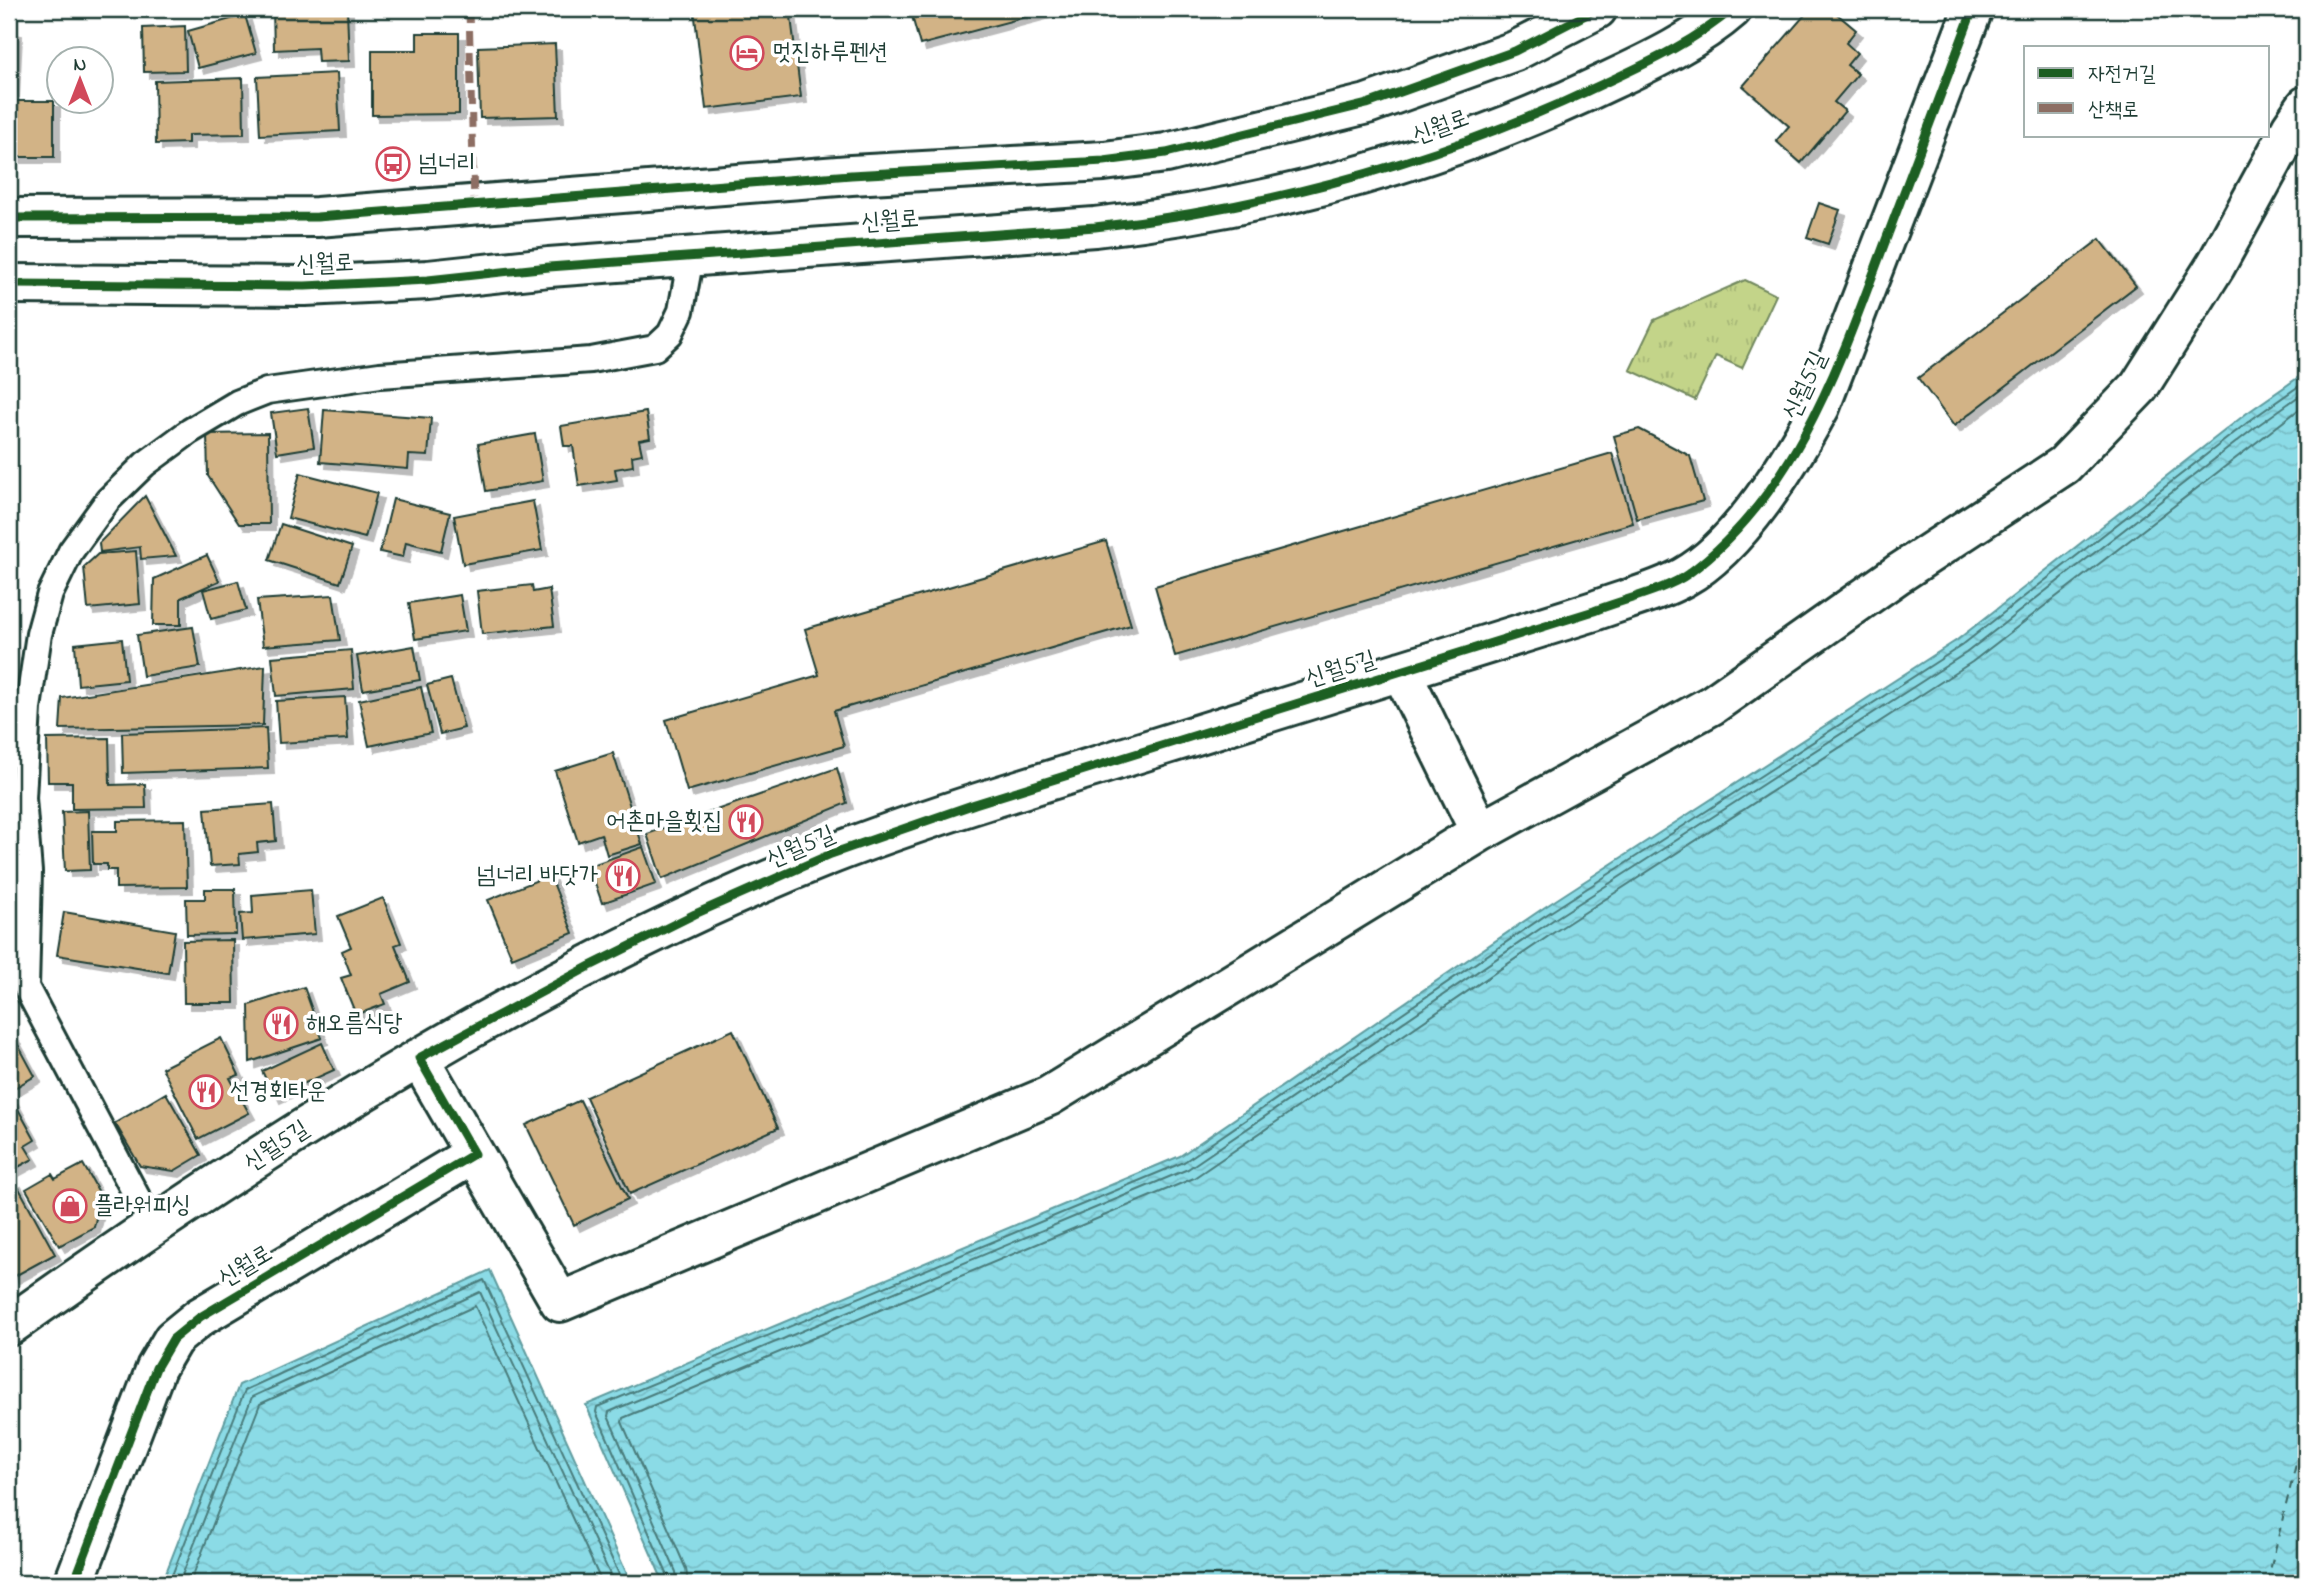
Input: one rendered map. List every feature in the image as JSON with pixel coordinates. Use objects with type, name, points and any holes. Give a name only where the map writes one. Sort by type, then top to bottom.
[{"type":"street","name":"신월로","points":[[9,218],[317,216],[851,175],[1104,161],[1166,153],[1367,104],[1515,51],[1597,9]]},
{"type":"street","name":"신월로","points":[[9,284],[305,286],[428,280],[691,256],[1095,227],[1183,217],[1270,199],[1374,172],[1560,105],[1642,65],[1732,9]]},
{"type":"street","name":"신월5길","points":[[9,1326],[153,1227],[419,1058],[590,966],[695,914],[831,854],[975,804],[1594,611],[1685,577],[1717,551],[1755,510],[1795,453],[1825,396],[1973,9]]},
{"type":"street","points":[[419,1058],[559,1303],[1049,1096],[1480,832],[1712,705],[1898,574],[2064,465],[2139,387],[2216,265],[2291,128],[2306,106]]},
{"type":"street","points":[[1401,671],[1480,832]]},
{"type":"street","name":"신월로","points":[[74,1583],[156,1368],[173,1339],[200,1317],[474,1154]]},
{"type":"lane","points":[[153,1227],[17,991],[29,872],[23,799],[28,708],[39,634],[50,594],[71,551],[108,500],[145,464],[190,431],[237,403],[267,391],[380,375],[591,360],[655,348],[670,334],[681,311],[691,256]]},
{"type":"green space","points":[[1745,280],[1776,295],[1742,368],[1716,356],[1695,400],[1630,370],[1654,320]]},
{"type":"water","points":[[2306,372],[2306,1583],[656,1583],[662,1579],[586,1405],[1180,1156],[1545,907],[1957,640],[2247,413]]},
{"type":"water","points":[[490,1270],[631,1583],[162,1583],[239,1385]]},
{"type":"building","points":[[273,9],[347,9],[349,61],[318,62],[317,48],[274,50]]},
{"type":"building","name":"멋진하루펜션","points":[[694,9],[790,9],[801,97],[706,109]]},
{"type":"building","points":[[910,9],[1056,9],[920,45]]},
{"type":"building","points":[[1810,9],[1831,9],[1856,30],[1846,43],[1857,53],[1847,65],[1858,74],[1834,102],[1845,111],[1801,163],[1776,141],[1789,126],[1743,86]]},
{"type":"building","points":[[245,15],[256,53],[198,68],[188,31]]},
{"type":"building","points":[[185,26],[186,71],[144,72],[143,28]]},
{"type":"building","points":[[9,29],[16,30],[13,91],[9,91]]},
{"type":"building","points":[[417,33],[459,33],[459,114],[372,115],[372,50],[417,50]]},
{"type":"building","points":[[555,44],[558,116],[480,118],[478,47]]},
{"type":"building","points":[[337,73],[340,131],[260,135],[257,77]]},
{"type":"building","points":[[243,78],[244,134],[188,135],[188,143],[156,144],[155,81]]},
{"type":"building","points":[[9,101],[46,101],[46,116],[54,116],[54,157],[9,157]]},
{"type":"building","points":[[1819,203],[1840,210],[1828,244],[1807,237]]},
{"type":"building","points":[[2100,239],[2136,286],[1954,426],[1918,378]]},
{"type":"building","points":[[308,408],[314,447],[277,453],[271,413]]},
{"type":"building","points":[[324,410],[431,418],[428,456],[409,455],[408,469],[320,462]]},
{"type":"building","points":[[646,412],[650,438],[639,440],[642,454],[632,456],[633,466],[615,469],[617,480],[579,486],[573,446],[564,446],[561,426]]},
{"type":"building","points":[[1639,429],[1690,456],[1703,501],[1637,519],[1614,436]]},
{"type":"building","points":[[268,433],[269,524],[239,524],[208,476],[207,434]]},
{"type":"building","points":[[535,434],[543,481],[486,491],[478,444]]},
{"type":"building","points":[[1612,453],[1633,523],[1175,656],[1155,586]]},
{"type":"building","points":[[300,473],[377,493],[365,538],[288,518]]},
{"type":"building","points":[[145,496],[176,556],[141,559],[140,547],[100,552],[99,543]]},
{"type":"building","points":[[393,499],[450,513],[441,551],[406,542],[403,557],[380,552]]},
{"type":"building","points":[[533,501],[542,550],[463,564],[454,516]]},
{"type":"building","points":[[281,524],[352,547],[340,583],[269,560]]},
{"type":"building","points":[[1106,541],[1131,625],[834,711],[844,746],[687,791],[666,720],[819,675],[805,629]]},
{"type":"building","points":[[136,551],[140,604],[88,609],[84,567],[98,554]]},
{"type":"building","points":[[207,555],[219,581],[181,598],[181,625],[153,625],[154,579]]},
{"type":"building","points":[[238,581],[246,610],[211,619],[203,590]]},
{"type":"building","points":[[532,585],[533,592],[549,589],[554,626],[482,634],[477,591]]},
{"type":"building","points":[[333,595],[340,640],[263,646],[257,600]]},
{"type":"building","points":[[460,595],[466,631],[415,639],[409,603]]},
{"type":"building","points":[[193,627],[200,667],[143,676],[137,635]]},
{"type":"building","points":[[122,639],[126,680],[78,685],[75,644]]},
{"type":"building","points":[[414,646],[420,680],[363,690],[357,656]]},
{"type":"building","points":[[351,650],[354,689],[276,696],[272,657]]},
{"type":"building","points":[[265,666],[263,725],[60,729],[62,698]]},
{"type":"building","points":[[451,679],[464,728],[440,734],[427,685]]},
{"type":"building","points":[[421,687],[431,733],[369,746],[359,700]]},
{"type":"building","points":[[345,697],[348,739],[279,743],[276,701]]},
{"type":"building","points":[[266,728],[268,768],[123,773],[122,733]]},
{"type":"building","points":[[109,738],[110,785],[145,784],[146,808],[72,809],[72,782],[48,782],[47,739]]},
{"type":"building","points":[[613,753],[642,844],[607,855],[601,834],[578,842],[555,771]]},
{"type":"building","points":[[837,768],[847,803],[662,879],[647,834]]},
{"type":"building","points":[[273,804],[276,841],[257,843],[258,852],[239,854],[240,864],[210,866],[205,809]]},
{"type":"building","points":[[88,811],[90,870],[65,871],[62,812]]},
{"type":"building","points":[[185,820],[187,887],[116,888],[116,870],[107,870],[107,864],[93,864],[92,831],[117,831],[117,821]]},
{"type":"building","points":[[643,847],[656,884],[602,903],[589,866]]},
{"type":"building","points":[[550,875],[573,933],[512,958],[488,900]]},
{"type":"building","points":[[205,889],[235,889],[236,934],[187,935],[186,899],[205,899]]},
{"type":"building","points":[[311,890],[315,934],[242,940],[240,914],[253,913],[252,895]]},
{"type":"building","points":[[383,898],[401,943],[395,945],[410,982],[381,994],[385,1004],[356,1015],[341,978],[351,975],[342,951],[351,947],[338,916]]},
{"type":"building","points":[[64,912],[175,931],[168,973],[57,955]]},
{"type":"building","points":[[233,940],[234,1003],[184,1003],[183,941]]},
{"type":"building","points":[[304,987],[322,1038],[250,1062],[249,1005]]},
{"type":"building","points":[[9,1028],[35,1076],[9,1091]]},
{"type":"building","points":[[733,1030],[778,1128],[630,1194],[586,1097]]},
{"type":"building","points":[[221,1038],[239,1075],[230,1078],[249,1113],[198,1139],[162,1068]]},
{"type":"building","points":[[322,1043],[334,1070],[274,1097],[262,1071]]},
{"type":"building","points":[[166,1093],[201,1155],[174,1171],[140,1166],[115,1123]]},
{"type":"building","points":[[12,1098],[35,1140],[25,1146],[33,1159],[9,1172],[9,1100]]},
{"type":"building","points":[[580,1100],[628,1199],[574,1225],[526,1125]]},
{"type":"building","points":[[83,1164],[101,1196],[94,1227],[59,1246],[26,1189],[52,1174],[55,1179]]},
{"type":"building","points":[[15,1181],[55,1254],[13,1277],[9,1268],[9,1185]]},
{"type":"ferry route","points":[[2267,1583],[2306,1423]]},
{"type":"marked path","points":[[469,9],[474,205]]},
{"type":"cycle path","points":[[9,218],[317,217],[851,175],[1104,161],[1166,153],[1367,104],[1515,51],[1597,9]]},
{"type":"cycle path","points":[[9,284],[305,286],[428,280],[549,267],[1095,227],[1162,218],[1293,193],[1358,176],[1485,134],[1548,109],[1657,58],[1689,40],[1732,9]]},
{"type":"cycle path","points":[[74,1583],[156,1368],[173,1339],[200,1317],[474,1154],[419,1058],[590,966],[695,914],[831,854],[975,804],[1594,611],[1656,590],[1688,574],[1726,541],[1759,504],[1812,421],[1852,330],[1973,9]]},
{"type":"place","name":"멋진하루펜션","points":[[747,53]]},
{"type":"place","name":"넘너리","points":[[393,164]]},
{"type":"place","name":"어촌마을횟집","points":[[746,822]]},
{"type":"place","name":"넘너리 바닷가","points":[[623,876]]},
{"type":"place","name":"해오름식당","points":[[281,1024]]},
{"type":"place","name":"선경회타운","points":[[206,1092]]},
{"type":"place","name":"플라워피싱","points":[[70,1206]]}]
